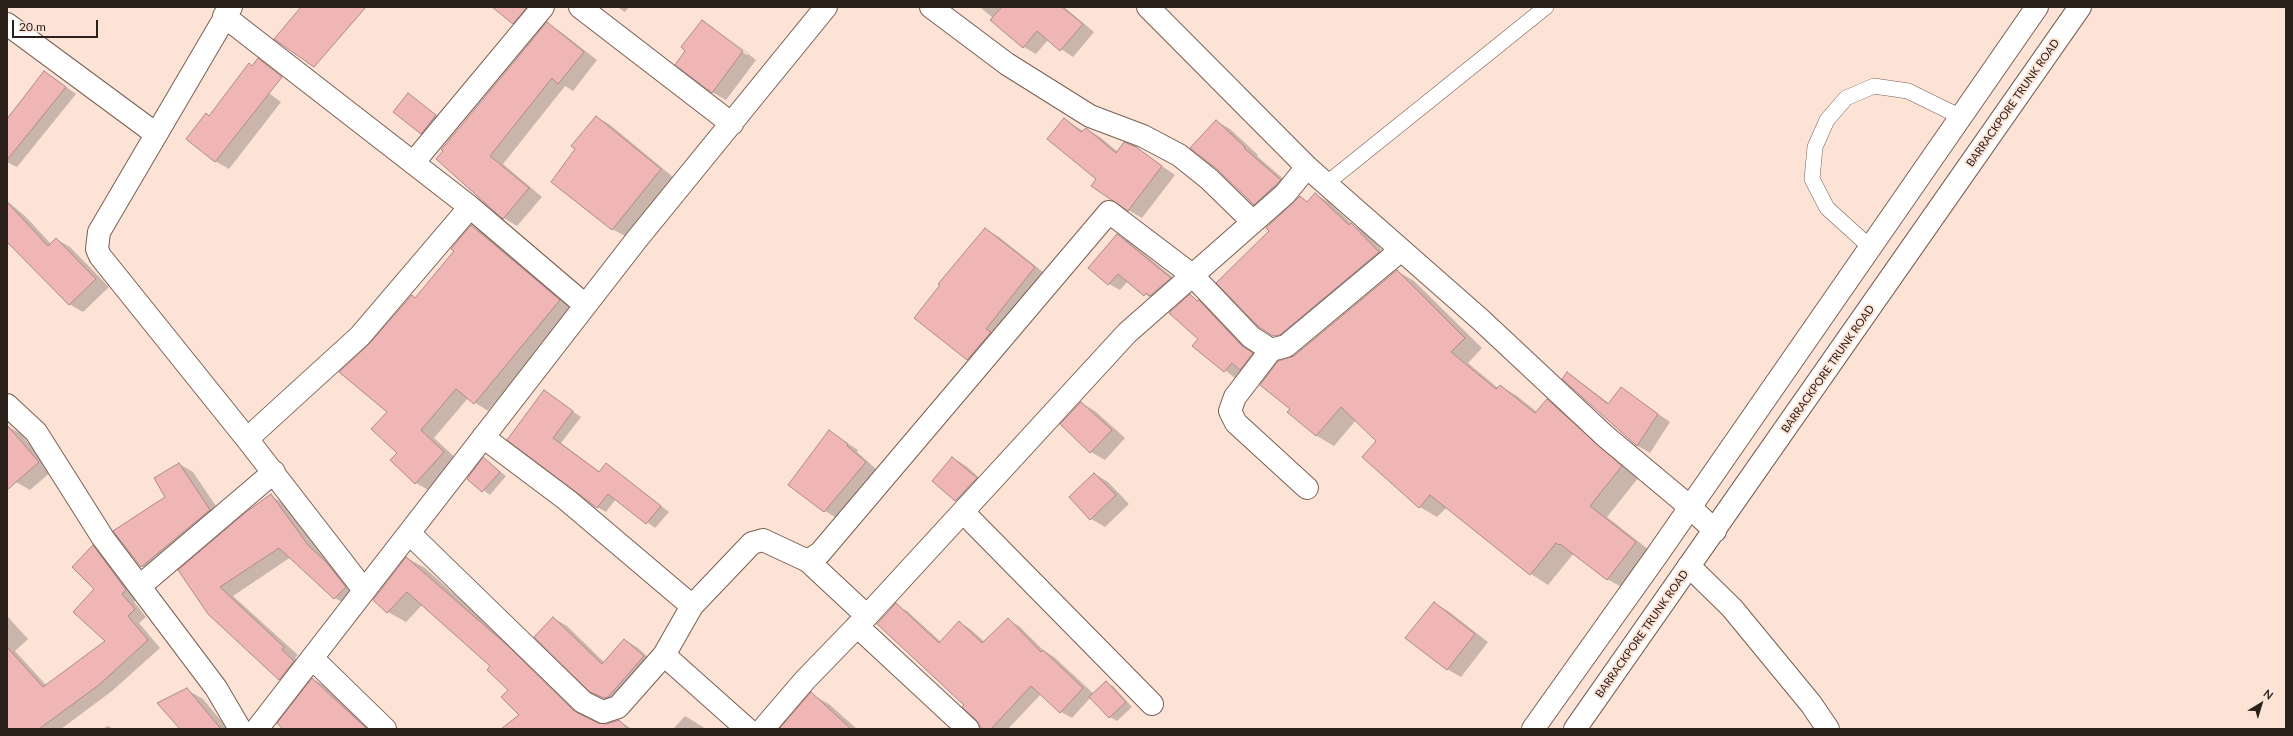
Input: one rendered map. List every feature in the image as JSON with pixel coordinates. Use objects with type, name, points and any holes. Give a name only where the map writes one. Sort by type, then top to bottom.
[{"type":"street","points":[[413,162],[543,7]]},
{"type":"street","points":[[580,7],[732,124]]},
{"type":"street","points":[[257,729],[637,239],[826,7]]},
{"type":"street","points":[[931,7],[1007,64],[1090,116],[1143,136],[1180,155],[1209,179],[1253,222]]},
{"type":"street","points":[[1148,7],[1307,167],[1481,320],[1605,436],[1690,507],[1715,531]]},
{"type":"street","points":[[1533,729],[1690,507],[2037,7]]},
{"type":"street","name":"BARRACKPORE TRUNK ROAD","points":[[1575,729],[1715,531],[2080,7]]},
{"type":"street","points":[[364,590],[274,472],[100,256],[97,250],[99,232],[228,12],[470,207],[585,305]]},
{"type":"street","points":[[7,24],[156,134]]},
{"type":"street","points":[[763,729],[805,680],[862,621],[1127,333],[1285,194],[1307,167]]},
{"type":"street","points":[[247,439],[360,336],[470,207]]},
{"type":"street","points":[[808,561],[820,553],[859,508],[1109,212],[1192,275],[1251,337],[1271,350]]},
{"type":"street","points":[[1307,488],[1236,423],[1230,411],[1235,397],[1271,350],[1286,346],[1401,250]]},
{"type":"street","points":[[7,405],[36,432],[103,538],[216,688],[240,729]]},
{"type":"street","points":[[483,438],[567,500],[692,606]]},
{"type":"street","points":[[140,586],[274,472]]},
{"type":"street","points":[[963,512],[1152,704]]},
{"type":"street","points":[[409,533],[583,702],[603,712],[618,707],[664,655],[692,606],[752,543],[763,540],[808,561],[862,621],[968,729]]},
{"type":"street","points":[[1689,566],[1732,608],[1811,704],[1828,729]]},
{"type":"street","points":[[664,655],[747,729]]},
{"type":"street","points":[[312,658],[385,729]]},
{"type":"lane","points":[[1327,183],[1546,7]]},
{"type":"lane","points":[[1870,247],[1827,208],[1812,178],[1815,147],[1827,120],[1846,98],[1874,86],[1908,91],[1961,117]]},
{"type":"building","points":[[301,7],[366,7],[314,67],[274,39]]},
{"type":"building","points":[[492,7],[527,7],[513,24]]},
{"type":"building","points":[[1002,7],[1062,7],[1083,24],[1060,51],[1037,31],[1023,48],[990,20]]},
{"type":"building","points":[[702,20],[743,51],[712,93],[675,65],[685,51],[681,47]]},
{"type":"building","points":[[547,22],[584,52],[558,84],[552,78],[490,156],[529,188],[503,219],[436,159],[443,151],[441,150]]},
{"type":"building","points":[[258,58],[282,77],[215,162],[186,139],[206,113],[209,116],[249,63],[252,66]]},
{"type":"building","points":[[44,71],[66,87],[7,160],[7,119]]},
{"type":"building","points":[[408,93],[436,115],[421,134],[393,112]]},
{"type":"building","points":[[596,116],[661,169],[612,230],[551,182],[575,149],[571,146]]},
{"type":"building","points":[[1064,118],[1081,132],[1086,128],[1116,153],[1124,142],[1136,147],[1162,166],[1128,211],[1091,186],[1096,179],[1047,139]]},
{"type":"building","points":[[1216,120],[1245,147],[1244,148],[1281,180],[1254,205],[1218,170],[1190,148]]},
{"type":"building","points":[[1315,193],[1349,225],[1351,223],[1379,252],[1280,335],[1273,336],[1259,327],[1216,283],[1269,231],[1266,228],[1300,196],[1307,202]]},
{"type":"building","points":[[7,202],[48,246],[56,238],[96,279],[69,305],[7,242]]},
{"type":"building","points":[[471,225],[560,300],[474,404],[456,389],[421,430],[444,452],[415,484],[390,460],[397,453],[371,429],[387,412],[339,372],[369,344],[412,295],[415,298],[454,251],[451,249]]},
{"type":"building","points":[[985,228],[1035,267],[986,329],[991,332],[967,360],[914,318],[940,285],[938,284]]},
{"type":"building","points":[[1117,234],[1171,278],[1150,296],[1146,293],[1144,296],[1118,274],[1108,285],[1088,268]]},
{"type":"building","points":[[1397,270],[1465,338],[1451,352],[1496,389],[1500,385],[1535,413],[1547,399],[1622,466],[1590,506],[1636,542],[1607,580],[1560,544],[1559,545],[1556,543],[1530,575],[1430,495],[1419,508],[1362,457],[1376,441],[1341,407],[1316,436],[1287,412],[1290,409],[1260,385],[1278,361],[1294,356]]},
{"type":"building","points":[[1190,294],[1197,301],[1199,300],[1242,346],[1253,353],[1240,370],[1232,363],[1224,372],[1192,346],[1198,339],[1169,313]]},
{"type":"building","points":[[1567,372],[1608,404],[1621,387],[1658,414],[1637,446],[1562,379]]},
{"type":"building","points":[[544,390],[573,411],[553,438],[599,472],[606,463],[661,506],[646,524],[608,494],[597,508],[507,440]]},
{"type":"building","points":[[1081,402],[1112,430],[1090,453],[1060,424]]},
{"type":"building","points":[[7,425],[39,462],[7,490]]},
{"type":"building","points":[[829,430],[848,444],[847,446],[866,462],[824,512],[788,485]]},
{"type":"building","points":[[483,457],[500,472],[482,492],[467,479]]},
{"type":"building","points":[[952,457],[977,478],[955,501],[932,481]]},
{"type":"building","points":[[179,463],[210,510],[141,567],[113,531],[165,497],[154,478]]},
{"type":"building","points":[[1094,473],[1116,495],[1090,520],[1069,497]]},
{"type":"building","points":[[271,494],[308,545],[326,562],[346,587],[334,599],[279,548],[220,587],[284,647],[282,650],[294,661],[279,680],[208,614],[178,570],[246,512]]},
{"type":"building","points":[[93,545],[126,590],[122,594],[135,609],[128,616],[148,640],[100,684],[39,729],[7,729],[7,647],[43,687],[105,641],[73,612],[94,589],[72,567]]},
{"type":"building","points":[[406,557],[508,646],[574,711],[598,723],[607,724],[619,720],[628,729],[501,729],[519,715],[501,697],[508,690],[487,670],[490,666],[407,592],[387,613],[373,600]]},
{"type":"building","points":[[1434,602],[1475,634],[1447,670],[1405,638]]},
{"type":"building","points":[[896,603],[939,643],[959,621],[982,643],[1008,618],[1041,652],[1043,650],[1083,688],[1060,713],[1031,686],[991,729],[982,729],[976,720],[962,707],[964,705],[877,624]]},
{"type":"building","points":[[553,617],[602,664],[624,639],[644,656],[608,697],[604,698],[590,692],[534,637]]},
{"type":"building","points":[[312,678],[367,729],[283,729],[277,723]]},
{"type":"building","points":[[1106,681],[1126,702],[1109,718],[1089,697]]},
{"type":"building","points":[[187,688],[221,729],[180,729],[157,703]]},
{"type":"building","points":[[811,692],[851,729],[779,729]]}]
